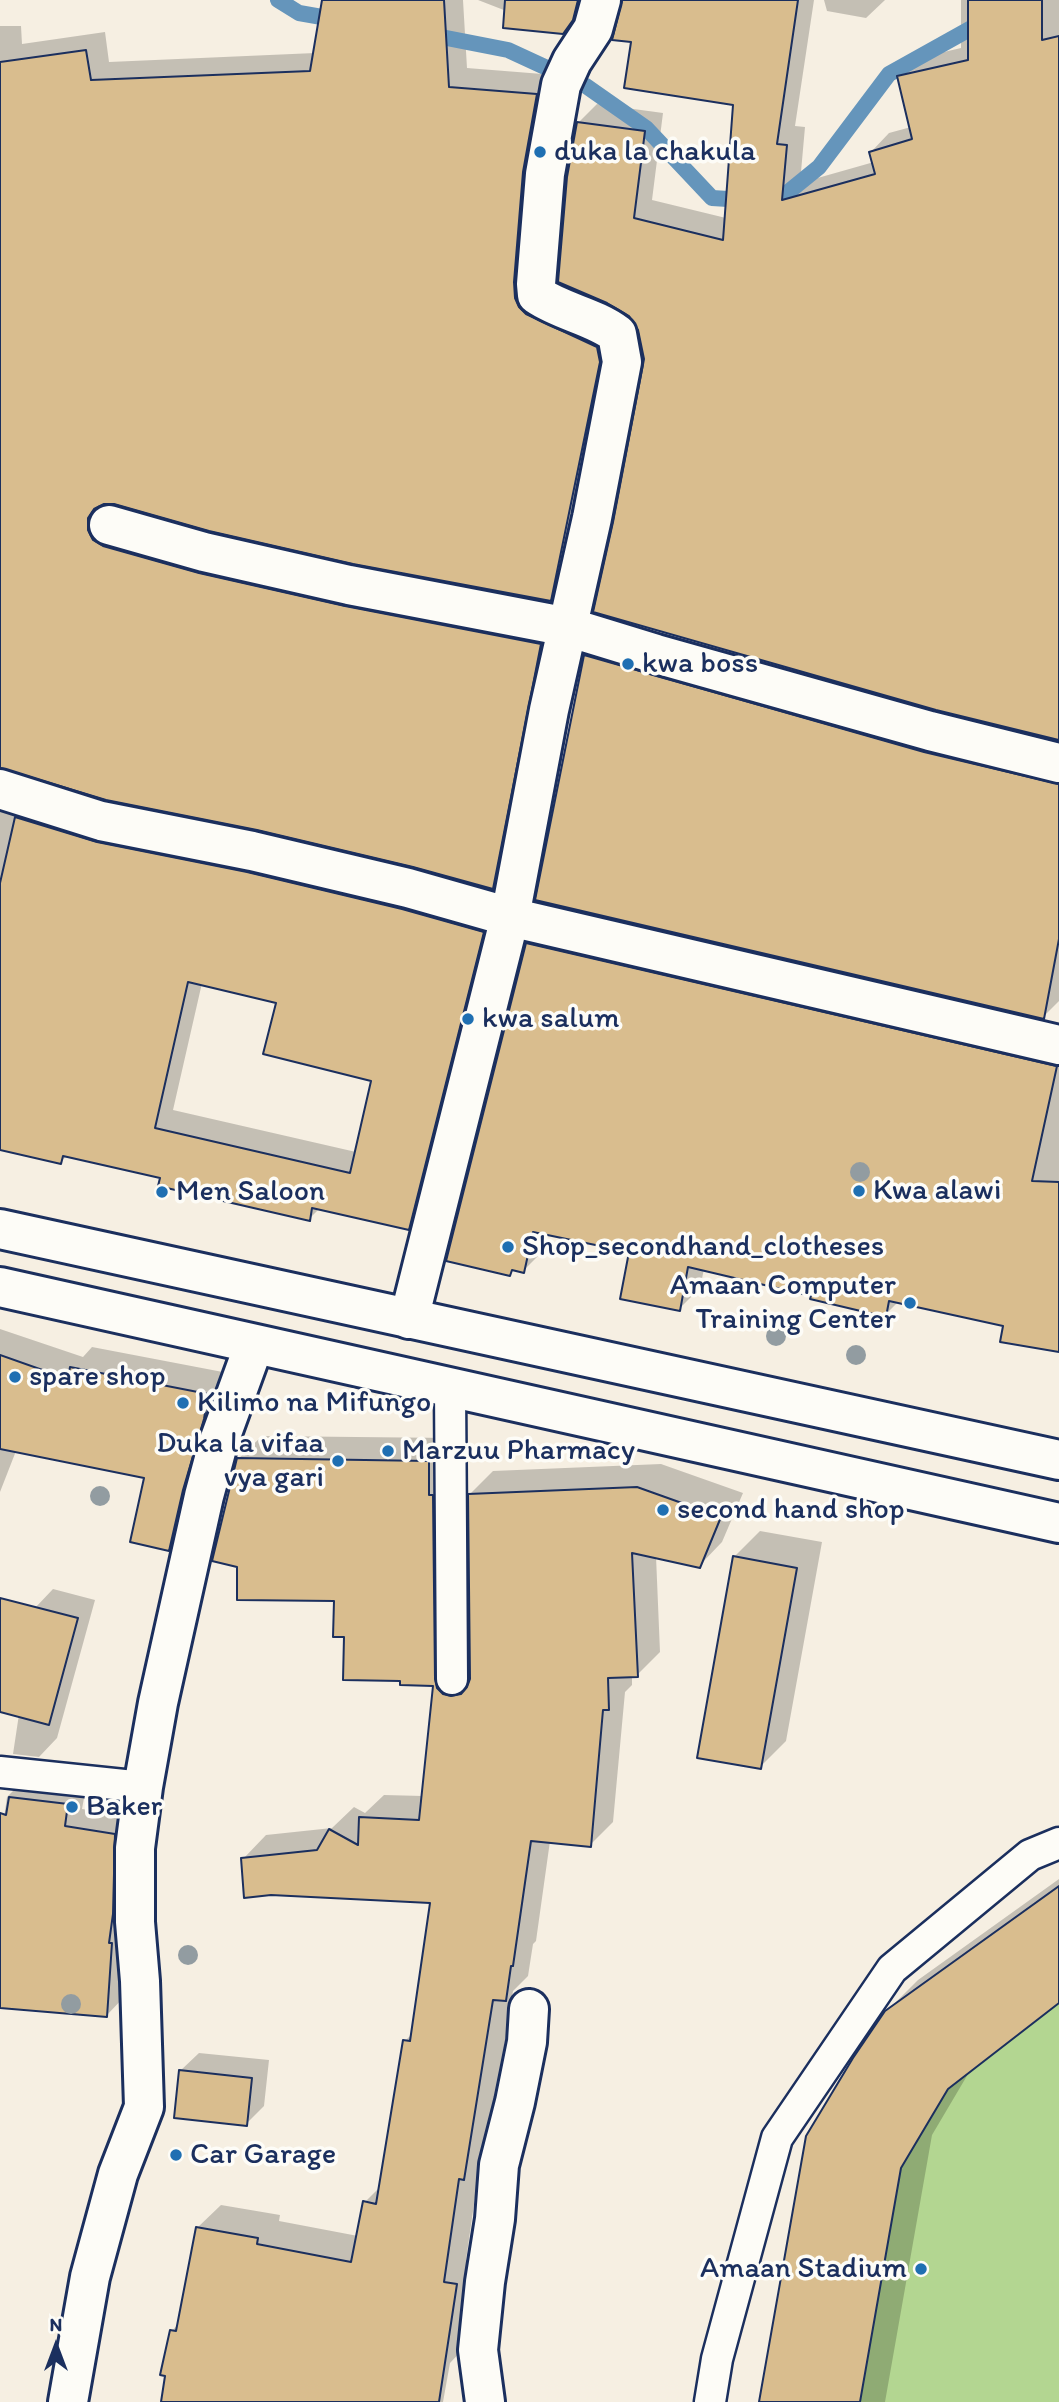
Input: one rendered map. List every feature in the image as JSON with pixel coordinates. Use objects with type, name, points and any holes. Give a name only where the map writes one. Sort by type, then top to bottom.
[{"type":"street","points":[[409,1319],[510,916],[549,710],[622,362],[617,334],[604,324],[546,301],[537,295],[536,284],[545,174],[567,73],[593,30],[601,0]]},
{"type":"street","points":[[109,525],[204,552],[349,586],[568,627],[930,731],[1059,763]]},
{"type":"street","points":[[0,789],[101,821],[252,851],[408,888],[510,916],[1059,1045]]},
{"type":"street","points":[[0,1229],[1059,1460]]},
{"type":"street","points":[[0,1287],[1059,1523]]},
{"type":"street","points":[[68,2402],[90,2277],[118,2175],[144,2107],[140,1981],[135,1922],[135,1848],[143,1787],[204,1496],[218,1444],[254,1345]]},
{"type":"street","points":[[485,2402],[478,2350],[485,2282],[495,2220],[499,2165],[527,2042],[529,2009]]},
{"type":"lane","points":[[450,1388],[452,1679]]},
{"type":"lane","points":[[0,1772],[143,1787]]},
{"type":"lane","points":[[710,2402],[717,2359],[777,2138],[892,1969],[1030,1855],[1059,1843]]},
{"type":"green space","name":"Amaan Stadium","points":[[1059,1886],[1059,2402],[759,2402],[806,2136],[878,2016]]},
{"type":"building","points":[[322,0],[444,0],[449,87],[537,94],[523,172],[515,298],[526,314],[597,347],[600,362],[551,601],[353,564],[209,531],[114,504],[104,504],[94,509],[88,518],[88,530],[93,540],[103,546],[199,573],[345,606],[541,644],[493,889],[257,830],[106,800],[0,768],[0,62],[86,50],[91,80],[310,71]]},
{"type":"building","points":[[505,0],[578,0],[573,20],[563,34],[503,28]]},
{"type":"building","points":[[622,0],[798,0],[777,144],[787,145],[782,200],[875,174],[869,152],[912,139],[897,76],[968,60],[968,0],[1042,0],[1042,40],[1059,36],[1059,740],[936,710],[593,612],[644,359],[638,330],[629,316],[607,303],[558,282],[567,177],[577,122],[645,131],[634,218],[723,240],[733,105],[624,88],[631,42],[612,40]]},
{"type":"building","points":[[584,655],[924,752],[1059,784],[1059,939],[1044,1019],[535,900]]},
{"type":"building","points":[[15,817],[97,842],[247,872],[402,909],[484,932],[409,1230],[312,1208],[310,1221],[158,1186],[160,1178],[63,1156],[61,1164],[0,1150],[0,883]],"holes":[[[188,982],[276,1003],[263,1054],[371,1081],[350,1173],[155,1128]]]},
{"type":"building","points":[[526,943],[1057,1066],[1032,1181],[1059,1182],[1059,1352],[1000,1342],[1003,1326],[889,1301],[886,1317],[688,1267],[680,1311],[620,1299],[629,1252],[533,1232],[524,1273],[512,1270],[510,1276],[446,1261]]},
{"type":"building","points":[[0,1355],[68,1379],[70,1367],[208,1394],[204,1419],[183,1490],[169,1551],[130,1542],[144,1478],[0,1449]]},
{"type":"building","points":[[237,1458],[429,1461],[429,1495],[433,1495],[435,1679],[437,1688],[443,1694],[451,1696],[461,1694],[470,1679],[468,1494],[637,1487],[721,1517],[700,1568],[632,1553],[638,1677],[608,1678],[609,1710],[603,1710],[591,1847],[531,1841],[506,2001],[493,2000],[464,2180],[459,2179],[444,2282],[457,2284],[439,2402],[161,2402],[165,2376],[160,2375],[170,2330],[176,2331],[196,2227],[258,2238],[257,2244],[351,2262],[363,2201],[376,2204],[403,2040],[410,2041],[430,1903],[271,1895],[244,1898],[241,1858],[317,1850],[329,1829],[358,1845],[359,1817],[419,1820],[433,1686],[400,1685],[400,1681],[343,1680],[344,1637],[333,1637],[334,1601],[237,1600],[237,1567],[212,1561]]},
{"type":"building","points":[[733,1556],[797,1568],[761,1769],[697,1758]]},
{"type":"building","points":[[0,1598],[78,1618],[49,1725],[0,1712]]},
{"type":"building","points":[[9,1797],[68,1804],[65,1826],[115,1834],[107,2017],[0,2008],[0,1813],[6,1815]]},
{"type":"building","points":[[1059,1886],[1059,2003],[948,2089],[901,2168],[860,2402],[759,2402],[806,2136],[885,2011]]},
{"type":"building","points":[[179,2070],[252,2078],[247,2126],[174,2118]]},
{"type":"waterway","points":[[278,0],[299,13],[339,20]]},
{"type":"waterway","points":[[426,34],[508,50],[586,86],[646,128],[712,198],[776,202],[819,167],[889,74],[984,21]]},
{"type":"place","name":"duka la chakula","points":[[540,152]]},
{"type":"place","name":"kwa boss","points":[[628,664]]},
{"type":"place","name":"kwa salum","points":[[468,1019]]},
{"type":"place","name":"Kwa alawi","points":[[859,1191]]},
{"type":"place","name":"Men Saloon","points":[[162,1192]]},
{"type":"place","name":"Shop_secondhand_clotheses","points":[[508,1247]]},
{"type":"place","name":"Amaan Computer Training Center","points":[[910,1303]]},
{"type":"place","name":"spare shop","points":[[15,1377]]},
{"type":"place","name":"Kilimo na Mifungo","points":[[183,1403]]},
{"type":"place","name":"Marzuu Pharmacy","points":[[388,1451]]},
{"type":"place","name":"Duka la vifaa vya gari","points":[[338,1461]]},
{"type":"place","name":"second hand shop","points":[[663,1510]]},
{"type":"place","name":"Baker","points":[[72,1807]]},
{"type":"place","name":"Car Garage","points":[[176,2155]]},
{"type":"place","name":"Amaan Stadium","points":[[921,2269]]}]
